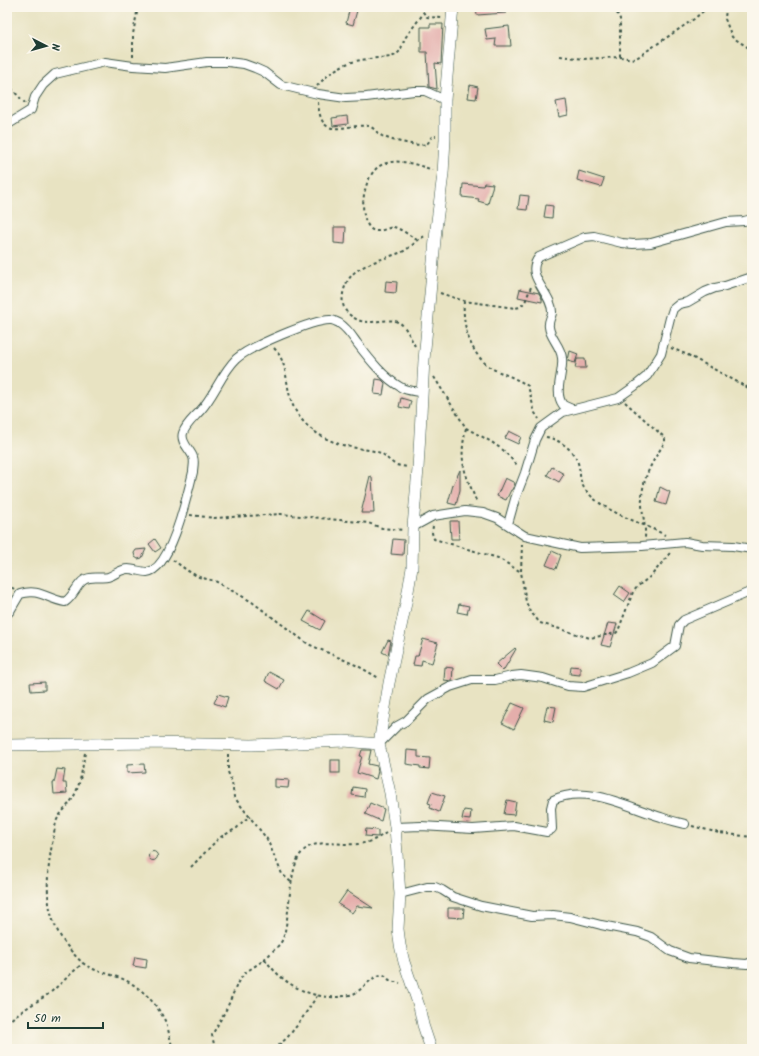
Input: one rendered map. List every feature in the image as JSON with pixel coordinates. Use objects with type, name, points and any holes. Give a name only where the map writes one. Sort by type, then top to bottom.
[{"type":"street","points":[[431,1049],[428,1043],[419,1006],[404,962],[399,939],[400,894],[395,827],[390,793],[378,744],[412,568],[413,527],[424,360],[445,139],[445,100],[452,12]]},
{"type":"street","points":[[7,125],[32,110],[35,97],[43,85],[55,74],[105,62],[165,68],[207,62],[228,62],[244,64],[264,72],[281,85],[314,94],[346,98],[425,91],[445,100]]},
{"type":"street","points":[[572,409],[560,402],[559,390],[562,370],[562,356],[549,330],[548,322],[552,313],[550,303],[537,281],[534,266],[539,257],[585,237],[594,236],[622,243],[650,243],[726,222],[752,219]]},
{"type":"street","points":[[508,524],[515,499],[539,431],[563,412],[606,402],[620,397],[636,386],[647,376],[662,354],[673,309],[679,304],[688,302],[715,288],[752,277]]},
{"type":"street","points":[[7,614],[20,594],[37,592],[57,601],[64,602],[70,599],[85,579],[109,577],[120,571],[128,569],[147,572],[153,570],[157,566],[165,554],[182,514],[194,464],[193,458],[182,439],[185,429],[210,399],[236,359],[268,341],[285,333],[331,320],[339,323],[347,330],[377,368],[393,382],[403,388],[423,392]]},
{"type":"street","points":[[413,527],[433,516],[466,511],[483,513],[497,518],[525,536],[580,548],[642,546],[685,542],[702,545],[733,546],[752,549]]},
{"type":"street","points":[[7,744],[152,743],[252,745],[344,741],[378,744],[397,726],[406,721],[428,699],[460,683],[472,680],[495,680],[521,675],[543,678],[568,686],[583,687],[628,673],[652,663],[675,646],[679,625],[684,620],[752,591]]},
{"type":"street","points":[[395,827],[421,826],[473,829],[514,826],[547,832],[552,829],[551,808],[553,800],[562,797],[585,794],[623,804],[685,824]]},
{"type":"street","points":[[400,894],[427,887],[435,887],[458,899],[487,907],[532,916],[553,915],[570,917],[637,932],[654,938],[670,951],[689,958],[738,963],[752,962]]},
{"type":"path","points":[[133,66],[132,34],[138,7]]},
{"type":"path","points":[[419,7],[423,14],[427,16],[452,12]]},
{"type":"path","points":[[614,7],[620,19],[620,57]]},
{"type":"path","points":[[560,56],[584,60],[620,57],[635,59],[694,19],[708,7]]},
{"type":"path","points":[[726,7],[725,19],[732,37],[752,50]]},
{"type":"path","points":[[423,14],[412,26],[400,51],[396,55],[391,57],[351,62],[339,66],[325,78],[314,94],[322,121],[330,128],[338,129],[369,126],[381,136],[393,140],[416,144],[427,143],[433,136],[445,139]]},
{"type":"path","points":[[7,84],[32,110]]},
{"type":"path","points":[[418,240],[397,227],[380,231],[374,231],[371,229],[364,212],[364,196],[367,184],[374,171],[381,165],[391,162],[402,162],[442,174]]},
{"type":"path","points":[[424,360],[404,326],[393,321],[366,323],[359,321],[346,311],[343,304],[345,288],[349,278],[355,272],[382,259],[404,251],[436,229]]},
{"type":"path","points":[[431,292],[444,293],[464,301],[520,308],[525,302],[532,285],[537,281]]},
{"type":"path","points":[[464,301],[463,313],[472,347],[482,361],[494,369],[528,386],[539,431],[561,443],[576,457],[582,485],[590,494],[607,508],[664,534],[677,542],[652,576],[638,586],[633,592],[618,631],[616,633],[590,638],[540,624],[530,611],[526,602],[522,572],[522,540],[525,536]]},
{"type":"path","points":[[268,341],[279,353],[284,364],[291,400],[305,425],[335,442],[349,447],[382,454],[394,464],[418,469]]},
{"type":"path","points":[[664,346],[688,355],[752,390]]},
{"type":"path","points":[[433,375],[466,428],[503,450],[525,473]]},
{"type":"path","points":[[620,397],[665,438],[665,442],[652,462],[646,478],[642,496],[645,525],[645,538],[642,546]]},
{"type":"path","points":[[466,428],[462,448],[462,462],[465,476],[483,513]]},
{"type":"path","points":[[182,514],[214,518],[281,514],[368,524],[395,530],[403,530],[413,527]]},
{"type":"path","points":[[433,516],[432,533],[434,539],[498,558],[522,572]]},
{"type":"path","points":[[165,554],[188,571],[199,577],[215,581],[252,602],[308,644],[358,666],[389,683]]},
{"type":"path","points":[[85,744],[82,770],[78,787],[56,822],[50,855],[48,895],[49,910],[54,925],[61,938],[83,963],[93,969],[135,985],[151,1000],[159,1010],[166,1023],[173,1049]]},
{"type":"path","points":[[227,744],[228,772],[232,782],[234,797],[267,839],[282,874],[292,883]]},
{"type":"path","points":[[191,867],[219,838],[237,828],[244,820],[251,817]]},
{"type":"path","points":[[685,824],[719,833],[752,837]]},
{"type":"path","points":[[215,1049],[212,1035],[227,1008],[238,982],[246,972],[265,959],[283,939],[292,883],[297,861],[302,853],[310,846],[324,843],[357,844],[367,842],[377,839],[395,827]]},
{"type":"path","points":[[265,959],[274,972],[292,985],[304,992],[317,996],[333,997],[354,994],[367,983],[381,975],[386,976],[394,982],[411,984]]},
{"type":"path","points":[[7,1023],[16,1015],[50,993],[83,963]]},
{"type":"path","points":[[274,1049],[287,1038],[317,996]]},
{"type":"building","points":[[350,7],[358,7],[353,25],[346,23]]},
{"type":"building","points":[[476,7],[506,7],[506,13],[477,15]]},
{"type":"building","points":[[430,24],[443,24],[441,64],[435,63],[437,89],[429,87],[427,52],[421,52],[421,27],[430,27]]},
{"type":"building","points":[[509,26],[511,46],[495,46],[496,39],[487,40],[485,29]]},
{"type":"building","points":[[470,85],[478,87],[476,99],[468,98]]},
{"type":"building","points":[[566,100],[568,115],[559,117],[556,102]]},
{"type":"building","points":[[347,116],[348,124],[333,126],[332,118]]},
{"type":"building","points":[[579,171],[604,179],[601,187],[577,180]]},
{"type":"building","points":[[484,183],[493,184],[488,204],[478,201],[479,199],[462,197],[463,184],[483,186]]},
{"type":"building","points":[[520,195],[529,196],[527,210],[518,209]]},
{"type":"building","points":[[546,205],[553,206],[552,218],[544,217]]},
{"type":"building","points":[[334,227],[346,227],[345,244],[334,243]]},
{"type":"building","points":[[386,281],[397,282],[396,293],[385,292]]},
{"type":"building","points":[[520,289],[539,293],[542,302],[518,297]]},
{"type":"building","points":[[570,351],[578,354],[575,363],[568,361]]},
{"type":"building","points":[[577,359],[585,359],[586,368],[575,368]]},
{"type":"building","points":[[376,379],[382,380],[385,383],[383,395],[374,394]]},
{"type":"building","points":[[401,398],[411,401],[409,409],[399,407]]},
{"type":"building","points":[[509,431],[521,437],[518,444],[505,438]]},
{"type":"building","points":[[552,467],[564,474],[559,482],[547,475]]},
{"type":"building","points":[[460,470],[460,490],[456,505],[448,503],[453,485]]},
{"type":"building","points":[[370,476],[372,477],[374,513],[361,513]]},
{"type":"building","points":[[505,478],[515,483],[506,500],[497,496]]},
{"type":"building","points":[[660,487],[670,492],[666,505],[656,502]]},
{"type":"building","points":[[450,521],[458,521],[459,539],[451,539]]},
{"type":"building","points":[[155,539],[161,548],[155,552],[149,544]]},
{"type":"building","points":[[393,539],[404,540],[403,555],[391,554]]},
{"type":"building","points":[[146,549],[142,558],[138,559],[135,557],[134,553],[136,550]]},
{"type":"building","points":[[552,551],[561,555],[556,569],[546,565]]},
{"type":"building","points":[[620,586],[630,593],[624,602],[614,595]]},
{"type":"building","points":[[459,604],[469,606],[467,614],[457,612]]},
{"type":"building","points":[[309,611],[325,621],[320,630],[303,621]]},
{"type":"building","points":[[608,623],[617,624],[610,647],[601,645]]},
{"type":"building","points":[[423,639],[438,643],[432,663],[422,660],[421,666],[413,665],[415,656],[418,656]]},
{"type":"building","points":[[388,640],[391,641],[388,655],[382,652]]},
{"type":"building","points":[[515,648],[516,649],[503,671],[496,664]]},
{"type":"building","points":[[571,666],[580,667],[580,675],[570,674]]},
{"type":"building","points":[[445,667],[453,668],[452,681],[444,680]]},
{"type":"building","points":[[269,672],[284,680],[279,689],[265,681]]},
{"type":"building","points":[[45,682],[45,690],[31,691],[30,683]]},
{"type":"building","points":[[218,694],[228,697],[225,707],[214,703]]},
{"type":"building","points":[[512,703],[524,708],[514,729],[502,723]]},
{"type":"building","points":[[547,706],[556,707],[553,722],[544,720]]},
{"type":"building","points":[[362,750],[371,750],[368,764],[377,766],[378,771],[376,779],[357,773],[362,756],[360,756]]},
{"type":"building","points":[[407,750],[418,751],[418,757],[430,758],[429,769],[406,764]]},
{"type":"building","points":[[331,760],[340,760],[340,773],[331,773]]},
{"type":"building","points":[[144,764],[145,772],[127,773],[127,765]]},
{"type":"building","points":[[57,769],[65,770],[63,783],[66,783],[67,793],[54,794],[53,783]]},
{"type":"building","points":[[275,779],[289,780],[288,788],[275,787]]},
{"type":"building","points":[[353,787],[365,789],[364,797],[352,795]]},
{"type":"building","points":[[432,792],[445,796],[439,812],[430,808],[431,804],[428,803]]},
{"type":"building","points":[[507,800],[516,802],[514,815],[504,814]]},
{"type":"building","points":[[370,803],[384,809],[381,821],[365,814]]},
{"type":"building","points":[[464,810],[471,811],[470,820],[462,819]]},
{"type":"building","points":[[366,829],[378,830],[378,837],[365,836]]},
{"type":"building","points":[[151,852],[155,852],[157,856],[155,860],[151,860],[149,858],[149,854]]},
{"type":"building","points":[[347,891],[373,908],[357,906],[352,913],[338,904]]},
{"type":"building","points":[[448,908],[464,908],[463,918],[448,917]]},
{"type":"building","points":[[135,957],[147,959],[146,968],[133,966]]}]
